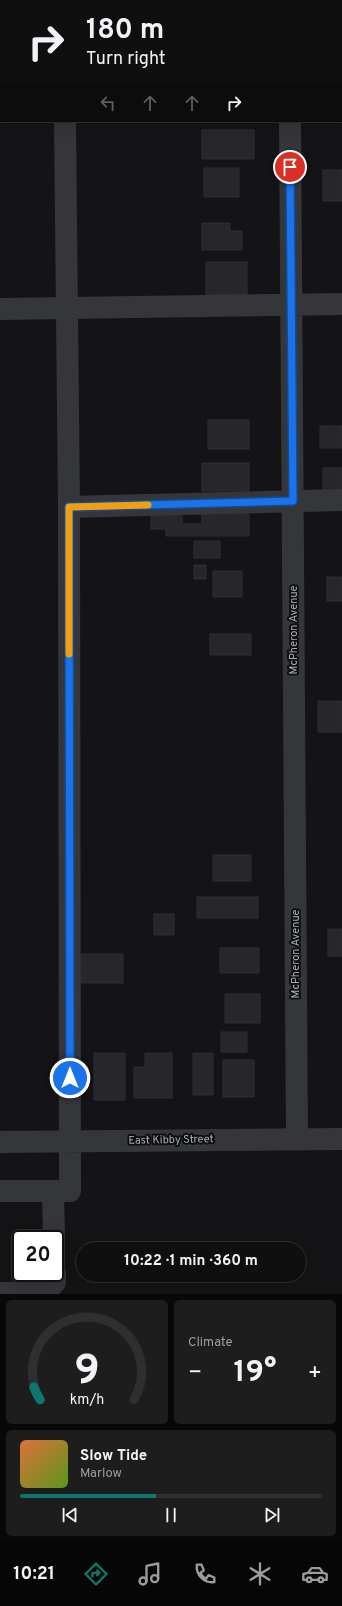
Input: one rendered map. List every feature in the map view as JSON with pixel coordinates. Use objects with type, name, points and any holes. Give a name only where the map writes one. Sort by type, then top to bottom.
[{"type":"street","points":[[0,1191],[70,1191],[69,507],[65,122]]},
{"type":"street","name":"McPheron Avenue","points":[[290,122],[297,1139]]},
{"type":"street","points":[[0,309],[342,304]]},
{"type":"street","points":[[69,507],[342,500]]},
{"type":"street","name":"East Kibby Street","points":[[0,1142],[342,1139]]},
{"type":"street","points":[[53,1191],[54,1230]]},
{"type":"street","points":[[0,1293],[45,1293],[55,1282]]},
{"type":"building","points":[[202,130],[254,130],[254,159],[202,159]]},
{"type":"building","points":[[204,168],[239,168],[239,197],[204,197]]},
{"type":"building","points":[[323,170],[342,170],[342,201],[323,201]]},
{"type":"building","points":[[202,223],[230,223],[230,231],[242,231],[242,250],[202,250]]},
{"type":"building","points":[[206,262],[247,262],[247,295],[206,295]]},
{"type":"building","points":[[208,420],[249,420],[249,449],[208,449]]},
{"type":"building","points":[[320,426],[342,426],[342,448],[320,448]]},
{"type":"building","points":[[202,463],[249,463],[249,491],[202,491]]},
{"type":"building","points":[[323,468],[342,468],[342,497],[323,497]]},
{"type":"building","points":[[202,512],[249,512],[249,536],[166,536],[166,529],[151,529],[151,514],[182,514],[182,524],[202,524]]},
{"type":"building","points":[[194,541],[220,541],[220,558],[194,558]]},
{"type":"building","points":[[194,565],[206,565],[206,579],[194,579]]},
{"type":"building","points":[[213,571],[242,571],[242,597],[213,597]]},
{"type":"building","points":[[327,577],[342,577],[342,601],[327,601]]},
{"type":"building","points":[[210,634],[251,634],[251,655],[210,655]]},
{"type":"building","points":[[318,701],[342,701],[342,732],[318,732]]},
{"type":"building","points":[[213,855],[251,855],[251,881],[213,881]]},
{"type":"building","points":[[197,897],[258,897],[258,918],[197,918]]},
{"type":"building","points":[[154,914],[174,914],[174,935],[154,935]]},
{"type":"building","points":[[328,929],[342,929],[342,956],[328,956]]},
{"type":"building","points":[[220,948],[259,948],[259,973],[220,973]]},
{"type":"building","points":[[81,954],[123,954],[123,983],[81,983]]},
{"type":"building","points":[[225,994],[260,994],[260,1023],[225,1023]]},
{"type":"building","points":[[221,1032],[247,1032],[247,1052],[221,1052]]},
{"type":"building","points":[[94,1053],[125,1053],[125,1100],[94,1100]]},
{"type":"building","points":[[145,1053],[172,1053],[172,1098],[134,1098],[134,1067],[145,1067]]},
{"type":"building","points":[[193,1053],[213,1053],[213,1095],[193,1095]]},
{"type":"building","points":[[223,1060],[254,1060],[254,1097],[223,1097]]},
{"type":"slow traffic","points":[[69,654],[69,507],[148,505]]},
{"type":"route","points":[[70,1078],[69,507],[293,501],[290,167]]}]
